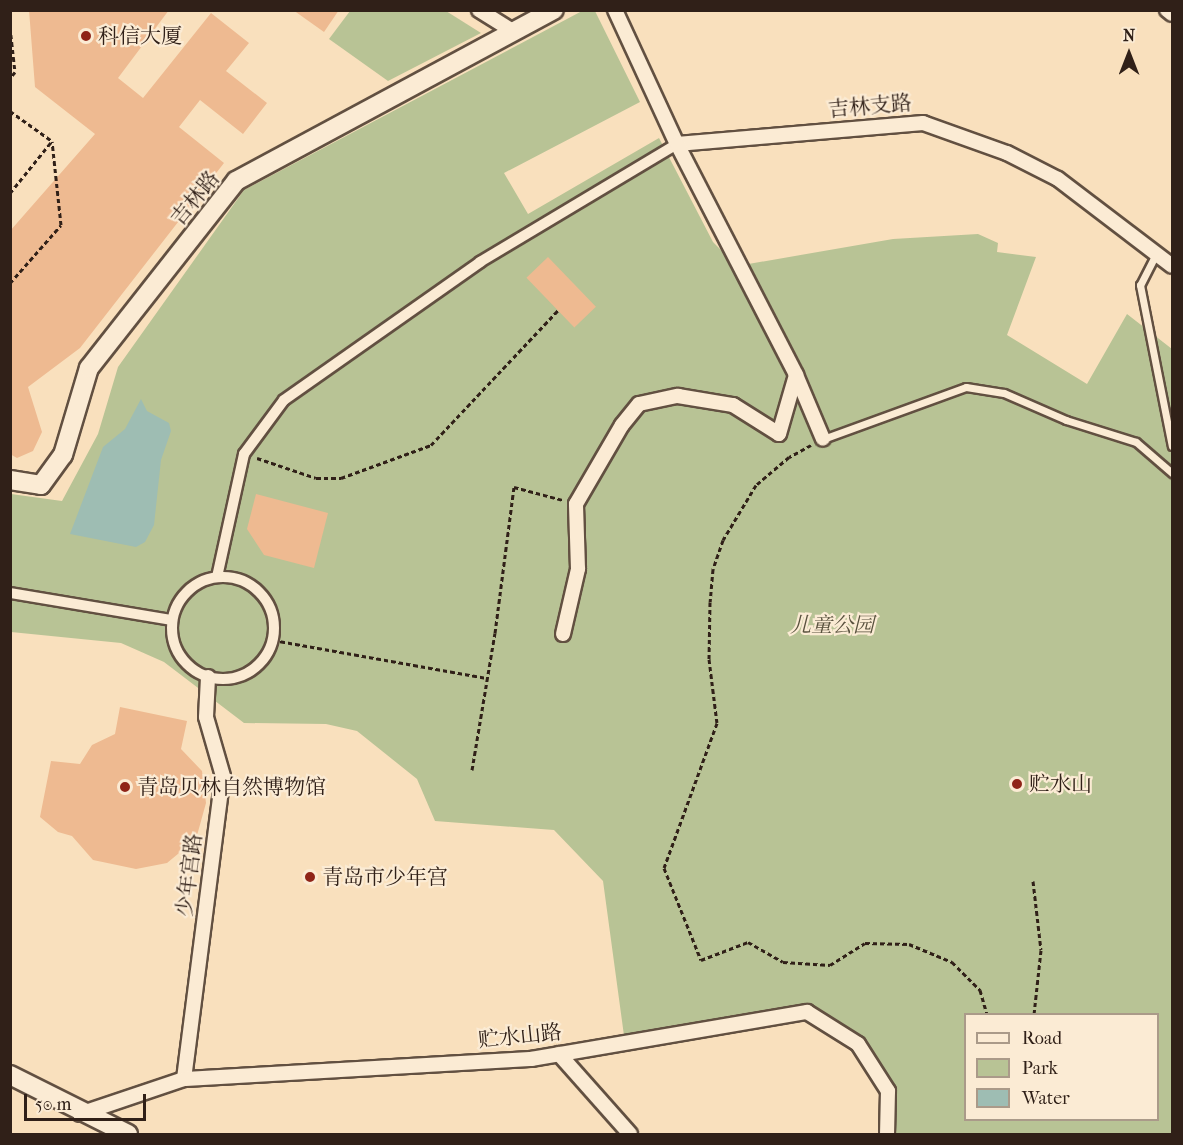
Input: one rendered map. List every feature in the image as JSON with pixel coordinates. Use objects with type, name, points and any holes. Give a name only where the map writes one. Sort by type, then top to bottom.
[{"type":"street","points":[[479,10],[512,31]]},
{"type":"street","name":"吉林路","points":[[10,480],[41,485],[63,455],[89,368],[236,181],[554,10]]},
{"type":"street","points":[[615,10],[676,144],[796,375],[823,439]]},
{"type":"street","points":[[1167,10],[1173,14]]},
{"type":"street","name":"吉林支路","points":[[676,144],[923,123],[1007,153],[1058,179],[1173,266]]},
{"type":"street","points":[[217,577],[244,454],[284,400],[480,262],[676,144]]},
{"type":"street","points":[[564,634],[578,569],[576,504],[622,424],[639,404],[678,396],[733,405],[779,434],[796,375]]},
{"type":"street","points":[[217,577],[234,578],[262,594],[273,616],[273,640],[256,668],[241,676],[208,677],[183,661],[176,649],[172,620],[188,591],[217,577]]},
{"type":"street","points":[[10,592],[172,620]]},
{"type":"street","name":"少年宫路","points":[[184,1079],[223,776],[206,717],[208,677]]},
{"type":"street","name":"贮水山路","points":[[80,1114],[184,1079],[559,1054],[807,1012],[858,1044],[888,1091],[887,1134]]},
{"type":"street","points":[[559,1054],[630,1134]]},
{"type":"street","points":[[10,1075],[80,1114],[128,1134]]},
{"type":"lane","points":[[1156,254],[1140,285],[1173,446]]},
{"type":"lane","points":[[823,439],[966,387],[1004,393],[1066,420],[1136,442],[1173,473]]},
{"type":"path","points":[[10,27],[15,72],[10,78]]},
{"type":"path","points":[[10,111],[52,141],[61,225],[10,283]]},
{"type":"path","points":[[10,193],[52,141]]},
{"type":"path","points":[[244,454],[316,478],[341,478],[431,445],[558,310]]},
{"type":"path","points":[[823,439],[789,457],[756,486],[723,540],[713,570],[710,602],[709,659],[717,723],[664,868],[701,960],[748,942],[783,962],[830,965],[866,943],[909,944],[952,962],[981,990],[987,1013]]},
{"type":"path","points":[[472,770],[514,487],[576,504]]},
{"type":"path","points":[[273,640],[487,678]]},
{"type":"path","points":[[1033,881],[1041,950],[1034,1013]]},
{"type":"green space","points":[[350,11],[446,11],[481,33],[388,81],[329,39]]},
{"type":"green space","name":"儿童公园","points":[[582,11],[595,11],[640,102],[504,173],[528,214],[659,138],[713,242],[737,266],[893,239],[978,234],[998,243],[997,252],[1036,257],[1007,335],[1087,384],[1127,314],[1172,349],[1172,1134],[887,1134],[888,1091],[858,1044],[806,1012],[625,1043],[603,881],[554,830],[435,821],[417,779],[357,731],[326,724],[244,723],[164,662],[121,643],[11,632],[11,494],[62,501],[98,434],[118,367],[244,190]]},
{"type":"water","points":[[141,399],[147,411],[169,423],[171,431],[161,460],[154,525],[145,542],[136,547],[70,534],[103,447],[125,429]]},
{"type":"building","points":[[29,10],[169,10],[118,78],[143,98],[211,13],[249,43],[226,71],[267,103],[243,134],[200,100],[179,127],[224,163],[80,348],[28,387],[42,432],[33,451],[17,458],[10,454],[10,231],[95,134],[35,87]]},
{"type":"building","points":[[293,10],[339,10],[324,32]]},
{"type":"building","points":[[548,257],[596,307],[574,327],[526,278]]},
{"type":"building","points":[[256,494],[328,513],[314,568],[264,555],[247,529]]},
{"type":"building","name":"青岛贝林自然博物馆","points":[[120,707],[187,721],[181,749],[202,771],[206,803],[196,839],[167,863],[136,869],[93,860],[72,836],[58,832],[40,817],[51,761],[80,764],[92,745],[115,734]]},
{"type":"place","name":"科信大厦","points":[[86,36]]},
{"type":"place","name":"贮水山","points":[[1017,784]]},
{"type":"place","name":"青岛贝林自然博物馆","points":[[125,787]]},
{"type":"place","name":"青岛市少年宫","points":[[310,877]]}]
